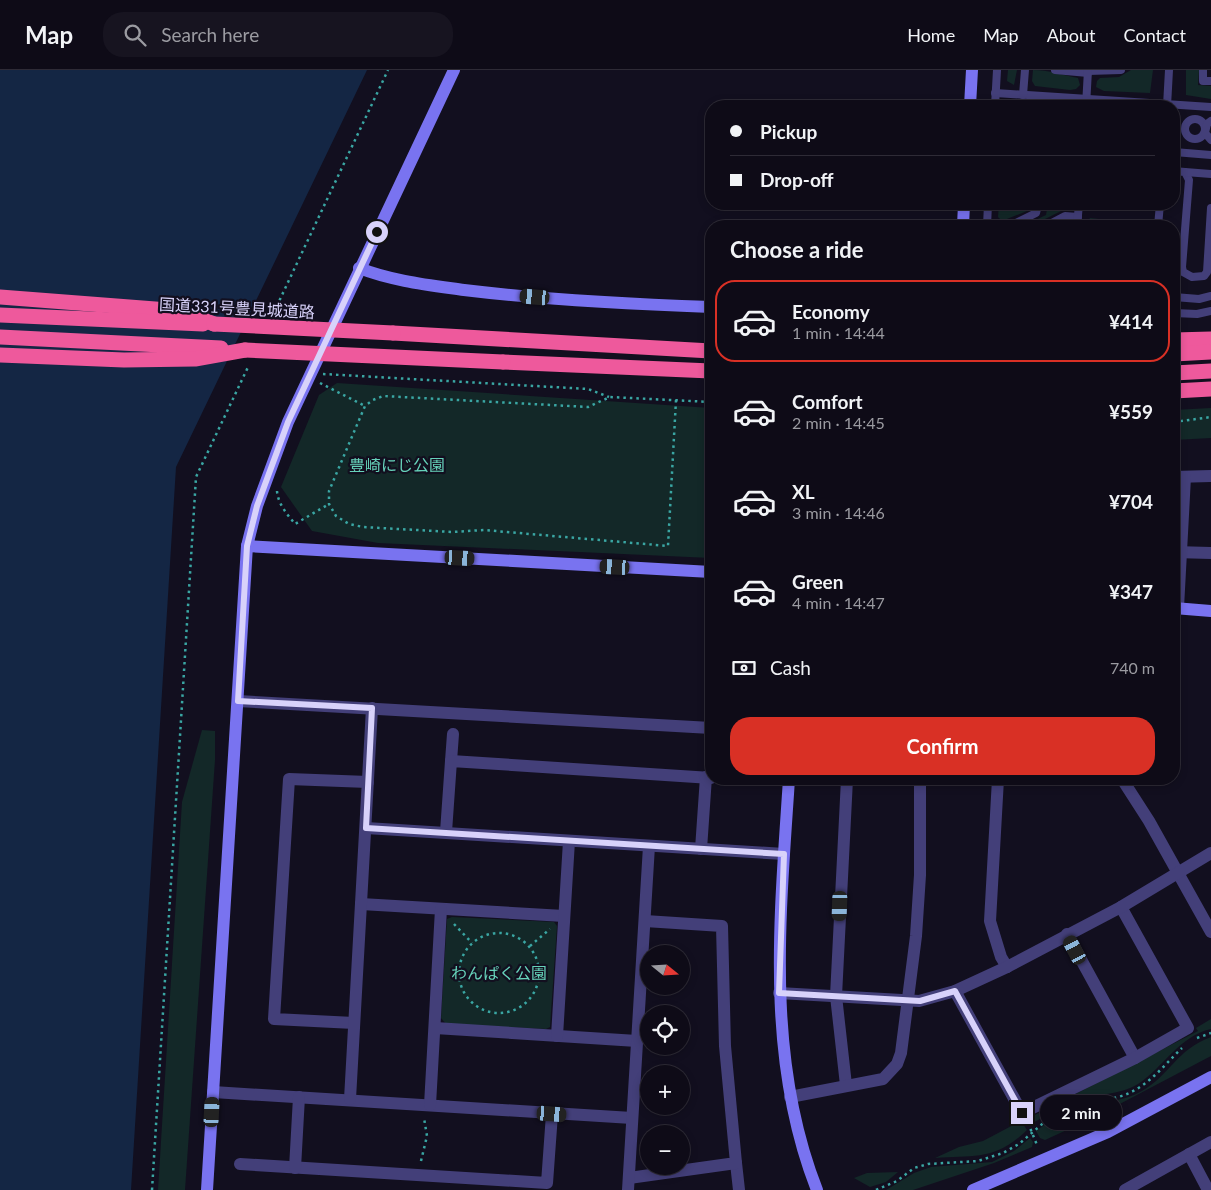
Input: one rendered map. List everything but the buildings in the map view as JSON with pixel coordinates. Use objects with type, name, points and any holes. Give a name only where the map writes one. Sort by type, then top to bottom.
[{"type":"highway","points":[[0,297],[181,311],[214,324]]},
{"type":"highway","name":"国道331号豊見城道路","points":[[0,314],[705,351]]},
{"type":"highway","points":[[0,337],[248,356],[503,362],[705,371]]},
{"type":"highway","points":[[1180,340],[1211,339]]},
{"type":"highway","points":[[1180,354],[1211,352]]},
{"type":"highway","points":[[0,355],[124,360],[248,356]]},
{"type":"highway","points":[[1180,373],[1211,371]]},
{"type":"highway","points":[[1180,391],[1211,390]]},
{"type":"street","points":[[207,1190],[247,546],[257,506],[288,422],[454,70]]},
{"type":"street","points":[[970,100],[972,70]]},
{"type":"street","points":[[359,268],[385,277],[501,294],[602,302],[705,307]]},
{"type":"street","points":[[1180,477],[1211,476]]},
{"type":"street","points":[[247,546],[705,572]]},
{"type":"street","points":[[1180,553],[1211,553]]},
{"type":"street","points":[[1180,608],[1211,611]]},
{"type":"street","points":[[238,701],[705,728]]},
{"type":"street","points":[[350,1099],[372,708]]},
{"type":"street","points":[[446,832],[453,734]]},
{"type":"street","points":[[451,761],[705,778]]},
{"type":"street","points":[[354,1023],[274,1019],[289,779],[368,782]]},
{"type":"street","points":[[701,849],[708,785]]},
{"type":"street","points":[[789,785],[779,993],[781,1038],[790,1097],[800,1138],[817,1190]]},
{"type":"street","points":[[846,1085],[836,996],[847,785]]},
{"type":"street","points":[[790,1097],[883,1079],[898,1064],[916,936],[919,884],[920,785]]},
{"type":"street","points":[[998,785],[990,921],[1001,957],[1007,967]]},
{"type":"street","points":[[1126,785],[1145,814],[1211,932]]},
{"type":"street","points":[[366,828],[784,854]]},
{"type":"street","points":[[557,1036],[569,841]]},
{"type":"street","points":[[650,846],[628,1184],[736,1163]]},
{"type":"street","points":[[779,993],[920,1001],[955,991],[1007,967],[1121,907],[1211,853]]},
{"type":"street","points":[[362,904],[564,916]]},
{"type":"street","points":[[955,991],[1022,1113],[1135,1058],[1188,1028],[1121,907]]},
{"type":"street","points":[[430,1105],[441,909]]},
{"type":"street","points":[[645,921],[722,926],[725,1046],[739,1190]]},
{"type":"street","points":[[1067,934],[1135,1058]]},
{"type":"street","points":[[435,1028],[637,1042]]},
{"type":"street","points":[[974,1190],[1108,1132],[1211,1077]]},
{"type":"street","points":[[213,1092],[632,1118]]},
{"type":"street","points":[[294,1168],[299,1097]]},
{"type":"street","points":[[240,1164],[421,1175],[547,1186],[552,1114]]},
{"type":"street","points":[[1125,1190],[1211,1142]]},
{"type":"street","points":[[1189,1154],[1208,1190]]},
{"type":"lane","points":[[994,100],[997,70]]},
{"type":"lane","points":[[1023,95],[1025,70]]},
{"type":"lane","points":[[1055,70],[1120,70]]},
{"type":"lane","points":[[1167,100],[1169,70]]},
{"type":"lane","points":[[1203,70],[1203,81],[1211,81]]},
{"type":"lane","points":[[1086,100],[1088,71]]},
{"type":"lane","points":[[995,93],[1062,100]]},
{"type":"lane","points":[[1180,107],[1211,108]]},
{"type":"lane","points":[[1211,121],[1205,128],[1202,137],[1195,139],[1186,134],[1188,122],[1196,119],[1200,120],[1205,128],[1207,137],[1211,140]]},
{"type":"lane","points":[[1194,154],[1195,139]]},
{"type":"lane","points":[[1180,153],[1211,155]]},
{"type":"lane","points":[[1180,172],[1211,174]]},
{"type":"lane","points":[[1185,172],[1189,180],[1183,259],[1185,275],[1192,277],[1204,276],[1207,272],[1211,208]]},
{"type":"lane","points":[[1023,220],[1036,214],[1037,210]]},
{"type":"lane","points":[[1078,210],[1078,220]]},
{"type":"lane","points":[[1057,220],[1065,216],[1078,216]]},
{"type":"lane","points":[[1180,297],[1199,299],[1211,296]]},
{"type":"lane","points":[[1180,313],[1197,314],[1211,311]]},
{"type":"path","points":[[271,318],[388,70]]},
{"type":"path","points":[[152,1190],[196,477],[248,356]]},
{"type":"path","points":[[314,389],[322,374],[588,389],[610,397],[705,402]]},
{"type":"path","points":[[318,382],[365,406]]},
{"type":"path","points":[[610,397],[588,407],[383,396],[365,406],[329,491],[329,504],[336,516],[363,527],[452,532],[484,530],[668,546],[676,400]]},
{"type":"path","points":[[1180,421],[1211,417]]},
{"type":"path","points":[[276,484],[277,498],[295,524],[329,504]]},
{"type":"path","points":[[441,909],[472,943]]},
{"type":"path","points":[[530,946],[564,916]]},
{"type":"path","points":[[506,933],[516,935],[530,946],[539,963],[539,982],[536,991],[524,1005],[506,1013],[497,1014],[488,1012],[471,1002],[461,987],[459,968],[461,959],[472,943],[488,934],[506,933]]},
{"type":"path","points":[[1193,1040],[1211,1033]]},
{"type":"path","points":[[876,1190],[897,1181],[914,1168],[928,1164],[978,1161],[1003,1153],[1018,1144],[1056,1112],[1070,1106],[1117,1098],[1136,1090],[1154,1078],[1187,1044]]},
{"type":"path","points":[[421,1175],[422,1157],[427,1136],[424,1125],[425,1112],[430,1105]]},
{"type":"path","points":[[1022,1113],[1037,1145]]},
{"type":"green space","points":[[1008,70],[1017,70],[1014,85],[1007,81]]},
{"type":"green space","points":[[1033,70],[1078,78],[1080,85],[1076,89],[1070,90],[1035,86],[1032,81]]},
{"type":"green space","points":[[1131,70],[1153,70],[1150,93],[1104,91],[1096,87],[1097,81],[1100,78],[1119,77]]},
{"type":"green space","points":[[1186,70],[1199,70],[1198,85],[1211,86],[1211,99],[1186,95]]},
{"type":"green space","points":[[999,210],[1027,211],[1004,220],[998,217]]},
{"type":"green space","points":[[1047,210],[1063,210],[1043,220],[1036,220],[1046,215]]},
{"type":"green space","name":"豊崎にじ公園","points":[[337,383],[705,408],[705,558],[378,543],[312,531],[281,487],[319,395]]},
{"type":"green space","points":[[1211,408],[1211,438],[1180,440],[1180,410]]},
{"type":"green space","points":[[202,730],[215,731],[215,760],[185,1190],[158,1190],[182,802]]},
{"type":"green space","name":"わんぱく公園","points":[[452,917],[554,922],[557,926],[550,1027],[546,1029],[446,1024],[441,1018],[447,919]]},
{"type":"green space","points":[[1211,1019],[1211,1029],[1190,1038],[1147,1077],[1131,1088],[1075,1100],[1032,1123],[1029,1118],[1198,1031],[1196,1028]]},
{"type":"green space","points":[[1211,1037],[1211,1056],[1095,1117],[1045,1140],[1040,1138],[1036,1131],[1057,1117],[1074,1109],[1119,1100],[1142,1091],[1159,1078],[1181,1055],[1199,1042]]},
{"type":"green space","points":[[1019,1122],[1027,1130],[1016,1140],[994,1152],[973,1156],[935,1158],[959,1147],[983,1141]]},
{"type":"green space","points":[[1030,1138],[1033,1142],[1032,1147],[994,1163],[913,1190],[886,1190],[914,1173],[931,1167],[992,1162],[1014,1151]]},
{"type":"green space","points":[[898,1172],[886,1182],[870,1187],[854,1178],[867,1173]]},
{"type":"water","points":[[0,70],[367,70],[176,467],[131,1190],[0,1190]]},
{"type":"route","points":[[377,232],[288,422],[257,506],[247,546],[238,701],[372,708],[366,828],[784,854],[779,942],[779,993],[920,1001],[955,991],[1022,1113]]}]
